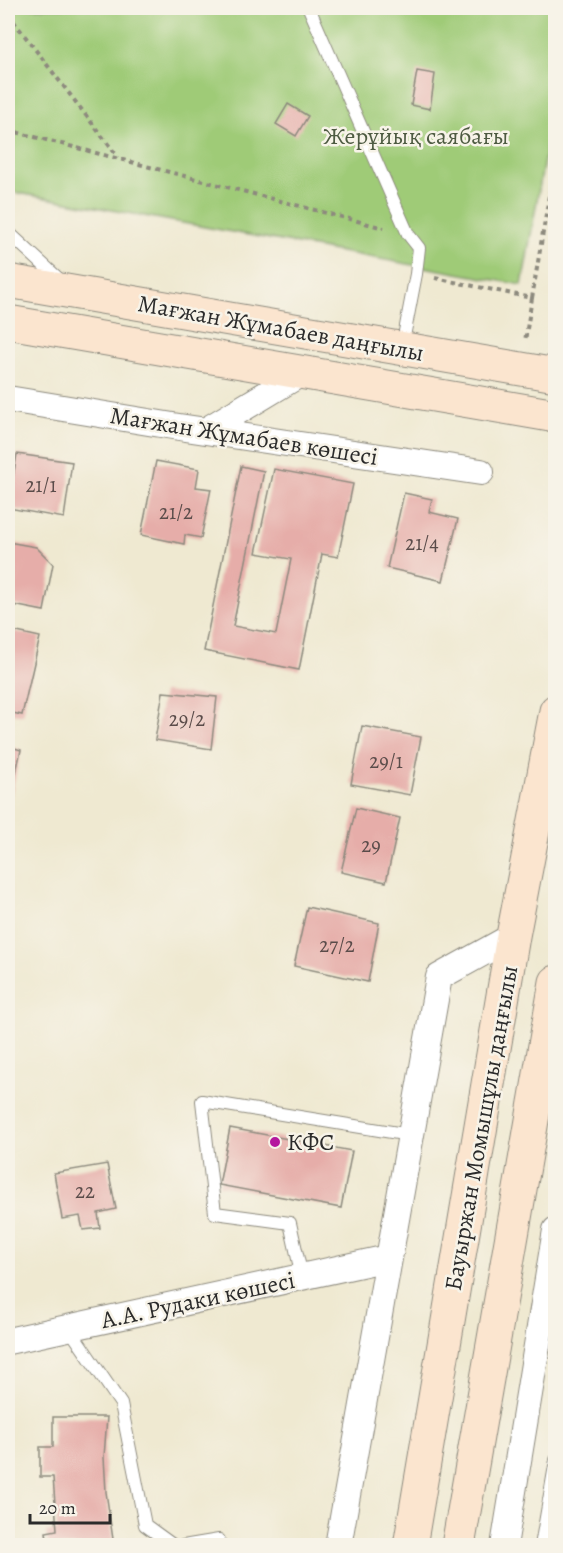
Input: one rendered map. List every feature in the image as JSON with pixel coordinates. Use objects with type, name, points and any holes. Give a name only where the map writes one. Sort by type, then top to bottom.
[{"type":"main road","name":"Мағжан Жұмабаев даңғылы","points":[[8,280],[555,375]]},
{"type":"main road","name":"Мағжан Жұмабаев даңғылы","points":[[8,322],[555,416]]},
{"type":"main road","name":"Бауыржан Момышұлы даңғылы","points":[[411,1545],[513,936],[555,711]]},
{"type":"main road","name":"Бауыржан Момышұлы даңғылы","points":[[458,1545],[555,982]]},
{"type":"street","points":[[207,430],[303,372]]},
{"type":"street","name":"Мағжан Жұмабаев көшесі","points":[[8,399],[481,472]]},
{"type":"street","points":[[338,1545],[439,977],[513,936]]},
{"type":"street","points":[[504,1545],[552,1278],[555,1230]]},
{"type":"street","name":"А.А. Рудаки көшесі","points":[[8,1341],[388,1258]]},
{"type":"lane","points":[[309,8],[408,234],[419,248],[401,348]]},
{"type":"lane","points":[[8,232],[72,291]]},
{"type":"lane","points":[[302,1277],[290,1223],[215,1213],[202,1101],[410,1135]]},
{"type":"lane","points":[[69,1328],[121,1404],[145,1525],[174,1545]]},
{"type":"lane","points":[[541,1545],[555,1460]]},
{"type":"lane","points":[[183,1545],[219,1540],[220,1545]]},
{"type":"path","points":[[8,14],[119,158]]},
{"type":"path","points":[[8,130],[408,234]]},
{"type":"path","points":[[525,342],[555,154]]},
{"type":"path","points":[[416,274],[532,298]]},
{"type":"green space","name":"Жерұйық саябағы","points":[[8,8],[555,8],[555,99],[522,285],[8,191]]},
{"type":"building","points":[[417,71],[435,74],[430,109],[411,105]]},
{"type":"building","points":[[288,104],[308,116],[296,136],[276,124]]},
{"type":"building","points":[[17,454],[72,462],[64,518],[8,508]]},
{"type":"building","points":[[156,461],[199,469],[196,487],[211,489],[201,538],[185,535],[184,544],[141,535]]},
{"type":"building","points":[[241,466],[264,471],[233,626],[276,634],[291,559],[256,553],[274,469],[353,484],[338,557],[322,554],[299,670],[204,651]]},
{"type":"building","points":[[404,493],[432,499],[429,512],[458,519],[443,581],[387,568]]},
{"type":"building","points":[[8,542],[36,547],[53,564],[44,611],[8,604]]},
{"type":"building","points":[[8,630],[40,637],[22,715],[8,712]]},
{"type":"building","points":[[163,692],[217,697],[211,749],[155,740]]},
{"type":"building","points":[[362,726],[421,737],[410,795],[351,784]]},
{"type":"building","points":[[8,746],[21,750],[10,799],[8,799]]},
{"type":"building","points":[[356,808],[400,818],[386,882],[341,872]]},
{"type":"building","points":[[307,907],[379,923],[368,982],[294,966]]},
{"type":"building","points":[[230,1128],[352,1151],[341,1208],[219,1185]]},
{"type":"building","points":[[107,1164],[116,1209],[98,1213],[100,1228],[83,1230],[80,1216],[62,1219],[54,1173]]},
{"type":"building","points":[[53,1417],[107,1417],[104,1457],[106,1492],[114,1546],[48,1546],[46,1532],[57,1530],[53,1477],[40,1477],[40,1447],[53,1447]]},
{"type":"place","name":"КФС","points":[[275,1142]]}]
